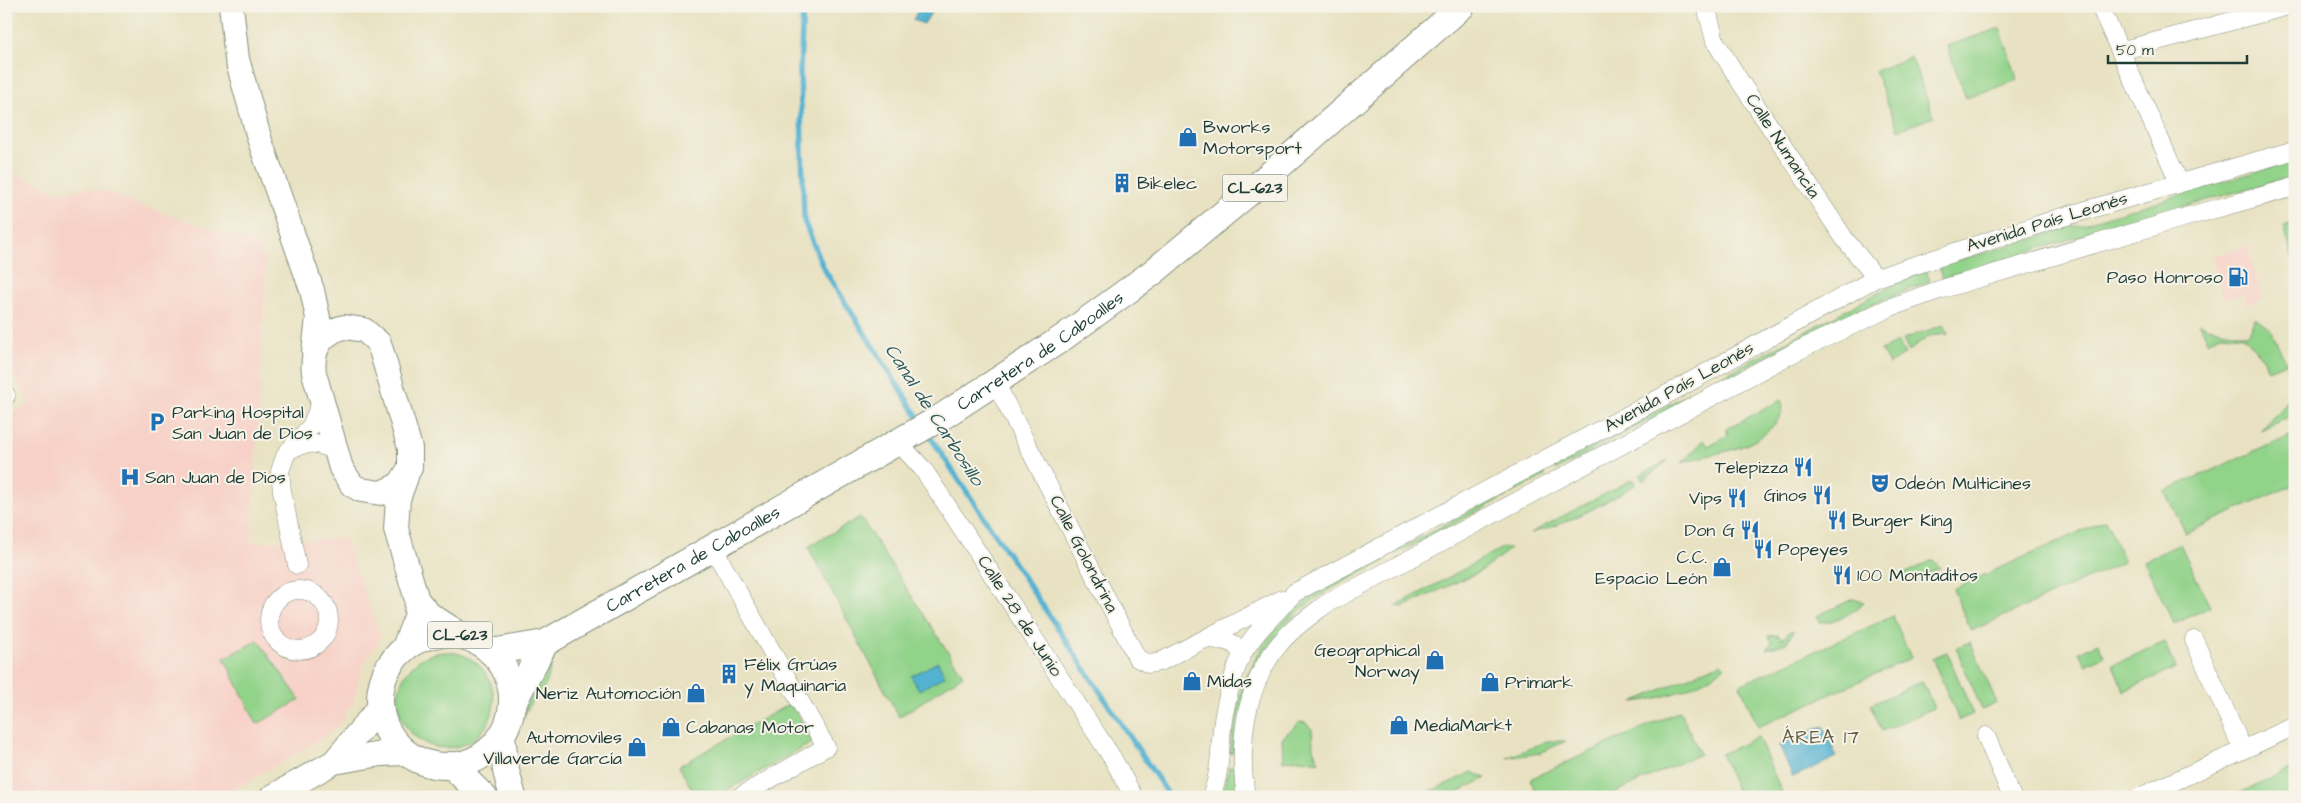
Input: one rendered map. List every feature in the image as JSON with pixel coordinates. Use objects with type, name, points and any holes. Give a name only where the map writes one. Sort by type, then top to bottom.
[{"type":"main road","points":[[230,6],[237,58],[260,142],[312,290],[318,318],[314,352],[314,373],[345,477],[376,503],[396,529]]},
{"type":"main road","name":"Carretera de Caboalles","points":[[491,652],[545,643],[936,420],[1060,339],[1152,273],[1252,190],[1462,6]]},
{"type":"main road","points":[[312,290],[340,319],[373,335],[384,353],[410,448],[411,463],[398,499],[396,529],[417,600],[416,617],[403,650]]},
{"type":"main road","points":[[314,352],[318,343],[334,330],[354,327]]},
{"type":"main road","points":[[361,490],[381,493],[399,485],[406,477]]},
{"type":"main road","points":[[417,600],[429,614],[463,636]]},
{"type":"main road","name":"CL-623","points":[[512,705],[510,684],[491,652],[478,642],[463,636],[442,634],[421,639],[403,650],[389,666],[380,687],[378,709],[392,740],[405,752],[435,764],[469,763],[484,755],[502,736],[512,705],[545,643]]},
{"type":"main road","points":[[334,762],[378,709]]},
{"type":"main road","points":[[502,736],[506,771],[513,797]]},
{"type":"main road","points":[[272,797],[334,762],[405,752]]},
{"type":"main road","points":[[451,765],[480,794]]},
{"type":"street","points":[[2100,6],[2179,182]]},
{"type":"street","points":[[2120,51],[2288,6]]},
{"type":"street","name":"Calle Numancia","points":[[1708,10],[1715,41],[1741,83],[1844,238],[1876,278]]},
{"type":"street","name":"Avenida País Leonés","points":[[1211,797],[1220,762],[1224,715],[1229,690],[1242,655],[1254,638],[1294,593],[1625,418],[1876,278],[1929,259],[2179,182],[2295,150]]},
{"type":"street","name":"Avenida País Leonés","points":[[1246,797],[1242,772],[1242,746],[1248,706],[1260,675],[1278,645],[1326,604],[1786,356],[1891,307],[1949,287],[2295,187]]},
{"type":"street","name":"Calle Golondrina","points":[[995,382],[1138,658],[1149,664],[1160,662],[1208,639],[1294,593]]},
{"type":"street","points":[[301,591],[280,479],[282,462],[290,449],[311,426],[322,400]]},
{"type":"street","name":"Calle 28 de Junio","points":[[904,438],[1113,758],[1134,797]]},
{"type":"street","points":[[290,449],[304,443],[321,443],[338,454]]},
{"type":"street","points":[[713,548],[826,747],[764,790],[738,797]]},
{"type":"street","points":[[1208,639],[1226,640],[1238,647],[1242,655]]},
{"type":"street","points":[[2194,640],[2243,750]]},
{"type":"street","points":[[2140,797],[2295,726]]},
{"type":"street","points":[[1986,736],[2012,797]]},
{"type":"shaded area","name":"San Juan de Dios","points":[[6,169],[58,192],[86,188],[110,193],[141,206],[255,243],[266,262],[251,543],[344,538],[381,637],[362,666],[353,702],[340,723],[324,737],[222,797],[6,797],[6,416],[30,404],[6,361]]},
{"type":"shaded area","name":"Paso Honroso","points":[[2247,245],[2263,300],[2247,304],[2245,293],[2224,300],[2212,257]]},
{"type":"green space","points":[[2000,28],[2018,80],[1966,98],[1947,46]]},
{"type":"green space","points":[[1911,57],[1934,117],[1898,130],[1875,71]]},
{"type":"green space","points":[[2295,160],[2295,176],[2151,215],[1942,278],[1939,266]]},
{"type":"green space","points":[[2295,223],[2295,268],[2284,226]]},
{"type":"green space","points":[[1926,270],[1930,281],[1814,331],[1556,470],[1554,466],[1887,288]]},
{"type":"green space","points":[[2255,318],[2271,330],[2286,363],[2268,370],[2264,360],[2243,336],[2221,334],[2208,342],[2199,322],[2207,327],[2247,335]]},
{"type":"green space","points":[[1943,325],[1948,334],[1929,336],[1909,351],[1903,339]]},
{"type":"green space","points":[[1898,342],[1905,354],[1889,364],[1881,350]]},
{"type":"green space","points":[[2295,388],[2295,414],[2261,430],[2283,407]]},
{"type":"green space","points":[[1781,400],[1783,407],[1780,416],[1770,429],[1759,438],[1735,449],[1682,463],[1704,440],[1708,446],[1728,435],[1726,429]]},
{"type":"green space","points":[[2295,434],[2295,484],[2186,533],[2164,491]]},
{"type":"green space","points":[[1668,460],[1643,481],[1640,475]]},
{"type":"green space","points":[[1543,472],[1545,476],[1396,554],[1395,551]]},
{"type":"green space","points":[[1633,479],[1635,485],[1598,506],[1572,519],[1531,533]]},
{"type":"green space","points":[[860,517],[963,675],[899,717],[808,547]]},
{"type":"green space","points":[[2106,520],[2124,562],[1971,631],[1953,589]]},
{"type":"green space","points":[[2180,544],[2210,607],[2174,624],[2144,561]]},
{"type":"green space","points":[[1504,547],[1510,549],[1483,570],[1403,607],[1396,606]]},
{"type":"green space","points":[[1384,557],[1385,561],[1338,585],[1311,602],[1279,632],[1266,650],[1247,690],[1240,711],[1233,754],[1230,753],[1235,716],[1244,683],[1257,655],[1275,631],[1296,609],[1322,590]]},
{"type":"green space","points":[[1933,560],[1940,568],[1931,573],[1909,578],[1898,577]]},
{"type":"green space","points":[[1853,599],[1864,602],[1844,616],[1832,621],[1820,622],[1817,616]]},
{"type":"green space","points":[[1893,616],[1911,658],[1758,727],[1740,685]]},
{"type":"green space","points":[[1790,631],[1794,631],[1786,643],[1767,649],[1772,642],[1768,636],[1779,635],[1782,639]]},
{"type":"green space","points":[[258,640],[300,700],[257,724],[224,658]]},
{"type":"green space","points":[[1970,642],[1997,703],[1982,710],[1956,648]]},
{"type":"green space","points":[[2164,642],[2176,668],[2124,691],[2113,665]]},
{"type":"green space","points":[[2098,643],[2104,656],[2085,665],[2079,652]]},
{"type":"green space","points":[[446,652],[465,655],[480,666],[491,681],[494,700],[491,719],[480,734],[465,745],[446,748],[427,745],[412,734],[401,719],[398,700],[401,681],[412,666],[427,655]]},
{"type":"green space","points":[[1947,652],[1973,714],[1959,720],[1932,658]]},
{"type":"green space","points":[[554,655],[546,685],[532,700],[520,724],[532,688]]},
{"type":"green space","points":[[1721,663],[1725,667],[1693,686],[1669,695],[1633,702]]},
{"type":"green space","points":[[1922,681],[1934,708],[1882,731],[1870,705]]},
{"type":"green space","points":[[791,703],[813,742],[715,797],[696,797],[679,766]]},
{"type":"green space","points":[[1680,711],[1700,754],[1605,797],[1538,797],[1530,779]]},
{"type":"green space","points":[[1300,722],[1306,723],[1312,729],[1313,749],[1319,762],[1300,759],[1283,761],[1282,738]]},
{"type":"green space","points":[[1758,737],[1784,797],[1740,797],[1721,754]]},
{"type":"green space","points":[[1547,741],[1566,741],[1540,753],[1507,758]]},
{"type":"green space","points":[[1229,767],[1234,767],[1239,797],[1221,797]]},
{"type":"green space","points":[[2295,768],[2295,797],[2231,797]]},
{"type":"green space","points":[[1472,772],[1486,778],[1448,797],[1418,797]]},
{"type":"water","points":[[920,6],[935,6],[924,24],[913,20]]},
{"type":"water","points":[[938,662],[945,676],[919,690],[911,676]]},
{"type":"water","points":[[1823,726],[1837,757],[1793,777],[1779,745]]},
{"type":"waterway","name":"Canal de Carbosillo","points":[[803,6],[800,71],[804,221],[824,269],[921,422]]},
{"type":"waterway","name":"Canal de Carbosillo","points":[[927,432],[1170,797]]},
{"type":"place","name":"Bworks Motorsport","points":[[1188,137]]},
{"type":"place","name":"Bikelec","points":[[1122,183]]},
{"type":"place","name":"Paso Honroso","points":[[2238,277]]},
{"type":"place","name":"Parking Hospital San Juan de Dios","points":[[157,422]]},
{"type":"place","name":"Telepizza","points":[[1803,467]]},
{"type":"place","name":"San Juan de Dios","points":[[130,477]]},
{"type":"place","name":"Odeón Multicines","points":[[1880,483]]},
{"type":"place","name":"Ginos","points":[[1822,495]]},
{"type":"place","name":"Vips","points":[[1737,498]]},
{"type":"place","name":"Burger King","points":[[1837,520]]},
{"type":"place","name":"Don G","points":[[1750,530]]},
{"type":"place","name":"Popeyes","points":[[1763,549]]},
{"type":"place","name":"C.C. Espacio León","points":[[1722,567]]},
{"type":"place","name":"100 Montaditos","points":[[1842,575]]},
{"type":"place","name":"Geographical Norway","points":[[1435,660]]},
{"type":"place","name":"Félix Grúas y Maquinaria","points":[[729,674]]},
{"type":"place","name":"Midas","points":[[1192,681]]},
{"type":"place","name":"Primark","points":[[1490,682]]},
{"type":"place","name":"Neriz Automoción","points":[[696,693]]},
{"type":"place","name":"MediaMarkt","points":[[1399,725]]},
{"type":"place","name":"Cabanas Motor","points":[[671,727]]},
{"type":"place","name":"Automoviles Villaverde García","points":[[637,747]]},
{"type":"district","name":"ÁREA 17","points":[[1821,737]]}]
